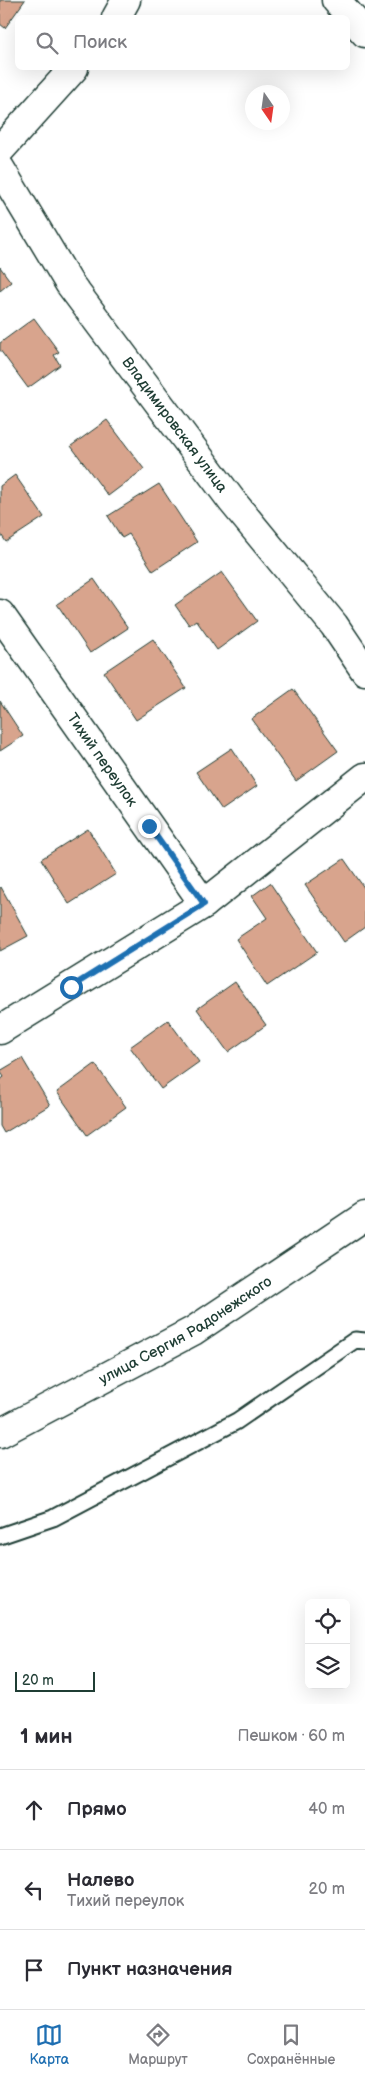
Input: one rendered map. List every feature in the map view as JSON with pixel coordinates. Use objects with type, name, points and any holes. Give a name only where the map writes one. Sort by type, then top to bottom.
[{"type":"street","points":[[118,15],[126,0]]},
{"type":"street","points":[[336,0],[349,15]]},
{"type":"street","points":[[350,16],[365,33]]},
{"type":"street","points":[[0,150],[72,70]]},
{"type":"street","name":"Владимировская улица","points":[[0,168],[69,283],[232,501],[334,625],[365,671]]},
{"type":"street","name":"Тихий переулок","points":[[2,621],[204,904]]},
{"type":"street","points":[[0,1030],[204,904],[365,776]]},
{"type":"street","name":"улица Сергия Радонежского","points":[[0,1433],[193,1331],[365,1216]]},
{"type":"lane","points":[[0,1536],[52,1518],[237,1421],[355,1340],[365,1341]]},
{"type":"building","points":[[0,0],[25,0],[5,28],[0,24]]},
{"type":"building","points":[[0,267],[11,282],[0,291]]},
{"type":"building","points":[[34,318],[59,352],[54,355],[60,365],[28,388],[0,350],[0,343]]},
{"type":"building","points":[[107,420],[144,469],[108,496],[71,446]]},
{"type":"building","points":[[15,475],[44,517],[6,542],[0,533],[0,486]]},
{"type":"building","points":[[159,484],[197,542],[153,571],[129,534],[122,538],[108,516]]},
{"type":"building","points":[[222,572],[257,621],[217,650],[196,620],[189,625],[175,605]]},
{"type":"building","points":[[94,579],[128,628],[90,653],[57,604]]},
{"type":"building","points":[[153,639],[186,688],[136,720],[104,672]]},
{"type":"building","points":[[293,689],[338,751],[296,781],[251,719]]},
{"type":"building","points":[[0,701],[23,736],[0,751]]},
{"type":"building","points":[[232,748],[257,786],[222,810],[196,772]]},
{"type":"building","points":[[88,829],[116,874],[69,904],[41,859]]},
{"type":"building","points":[[344,859],[365,889],[365,927],[344,942],[305,885]]},
{"type":"building","points":[[270,883],[317,952],[267,986],[236,939],[267,918],[252,896]]},
{"type":"building","points":[[0,888],[28,936],[0,951]]},
{"type":"building","points":[[235,982],[266,1025],[228,1052],[197,1009]]},
{"type":"building","points":[[168,1020],[199,1062],[161,1089],[130,1047]]},
{"type":"building","points":[[22,1058],[50,1105],[4,1133],[0,1126],[0,1080],[4,1077],[0,1071]]},
{"type":"building","points":[[95,1064],[126,1107],[87,1135],[57,1092]]},
{"type":"route","points":[[71,987],[204,904],[149,826]]}]
